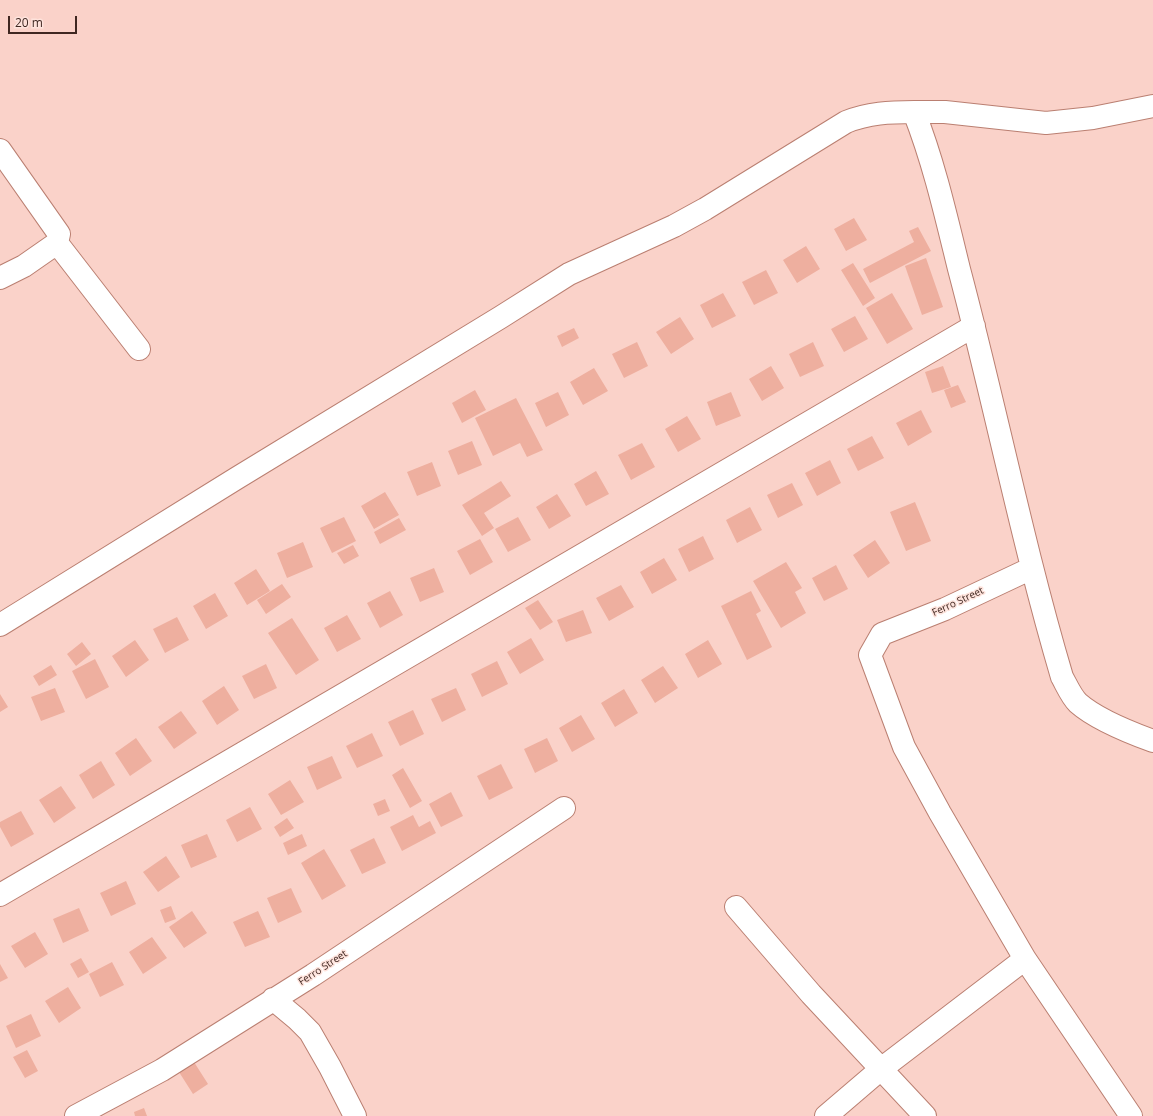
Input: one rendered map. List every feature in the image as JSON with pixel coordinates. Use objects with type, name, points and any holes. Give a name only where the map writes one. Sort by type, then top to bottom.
[{"type":"street","points":[[0,625],[237,478],[494,322],[569,274],[674,226],[705,209],[846,122],[867,115],[890,112],[945,112],[1046,123],[1093,118],[1153,106]]},
{"type":"street","points":[[914,112],[927,146],[974,326],[1032,568],[1060,670],[1070,694],[1078,703],[1095,714],[1153,741]]},
{"type":"street","points":[[0,150],[56,230],[58,234],[58,243],[139,349]]},
{"type":"street","points":[[0,278],[24,266],[58,243]]},
{"type":"street","points":[[0,895],[974,326]]},
{"type":"street","name":"Ferro Street","points":[[1025,959],[940,813],[904,747],[870,655],[882,634],[945,608],[1032,568]]},
{"type":"street","name":"Ferro Street","points":[[76,1116],[162,1070],[313,975],[564,808]]},
{"type":"street","points":[[736,908],[811,994],[925,1116]]},
{"type":"street","points":[[826,1116],[881,1069],[1025,959],[1131,1116]]},
{"type":"street","points":[[273,1000],[297,1019],[310,1032],[355,1116]]},
{"type":"building","points":[[854,218],[867,240],[846,251],[834,229]]},
{"type":"building","points":[[918,227],[931,251],[870,283],[863,269],[914,242],[909,231]]},
{"type":"building","points":[[806,246],[820,269],[797,283],[783,260]]},
{"type":"building","points":[[926,258],[943,307],[922,315],[905,266]]},
{"type":"building","points":[[853,263],[875,298],[863,306],[841,270]]},
{"type":"building","points":[[766,270],[778,293],[754,305],[742,282]]},
{"type":"building","points":[[723,293],[736,316],[712,328],[700,305]]},
{"type":"building","points":[[892,293],[913,329],[887,344],[866,308]]},
{"type":"building","points":[[855,316],[868,339],[844,352],[831,329]]},
{"type":"building","points":[[680,317],[694,339],[671,354],[656,332]]},
{"type":"building","points":[[574,328],[579,338],[562,347],[557,336]]},
{"type":"building","points":[[637,342],[648,366],[624,378],[612,354]]},
{"type":"building","points":[[813,342],[824,366],[800,377],[789,354]]},
{"type":"building","points":[[771,366],[784,388],[762,401],[749,379]]},
{"type":"building","points":[[943,366],[951,387],[932,393],[925,372]]},
{"type":"building","points":[[594,368],[608,391],[583,405],[570,382]]},
{"type":"building","points":[[958,385],[966,402],[951,408],[944,390]]},
{"type":"building","points":[[475,390],[486,410],[462,423],[452,403]]},
{"type":"building","points":[[558,392],[569,415],[546,427],[535,403]]},
{"type":"building","points":[[731,392],[741,416],[716,426],[707,402]]},
{"type":"building","points":[[516,398],[543,450],[527,457],[520,443],[493,456],[475,418]]},
{"type":"building","points":[[921,410],[932,432],[908,446],[896,423]]},
{"type":"building","points":[[687,416],[701,439],[678,452],[665,429]]},
{"type":"building","points":[[872,436],[884,458],[858,471],[847,449]]},
{"type":"building","points":[[472,441],[482,465],[458,475],[448,451]]},
{"type":"building","points":[[642,443],[655,467],[631,480],[618,455]]},
{"type":"building","points":[[830,460],[841,483],[817,496],[805,473]]},
{"type":"building","points":[[432,462],[441,486],[417,496],[407,472]]},
{"type":"building","points":[[596,471],[609,494],[586,506],[574,484]]},
{"type":"building","points":[[501,481],[511,496],[484,513],[494,528],[482,536],[462,505]]},
{"type":"building","points":[[792,483],[803,505],[778,518],[767,495]]},
{"type":"building","points":[[385,492],[399,515],[374,529],[361,506]]},
{"type":"building","points":[[557,494],[571,516],[549,529],[536,507]]},
{"type":"building","points":[[915,502],[931,541],[906,551],[890,512]]},
{"type":"building","points":[[750,507],[762,530],[737,543],[726,520]]},
{"type":"building","points":[[344,517],[356,541],[332,553],[320,528]]},
{"type":"building","points":[[518,517],[531,540],[508,552],[495,529]]},
{"type":"building","points":[[399,518],[406,530],[380,544],[374,532]]},
{"type":"building","points":[[703,536],[714,559],[689,572],[678,549]]},
{"type":"building","points":[[480,539],[493,562],[470,575],[457,551]]},
{"type":"building","points":[[875,540],[890,563],[868,578],[853,555]]},
{"type":"building","points":[[303,542],[313,567],[287,578],[277,553]]},
{"type":"building","points":[[353,545],[359,556],[344,564],[337,553]]},
{"type":"building","points":[[664,558],[677,580],[652,594],[640,572]]},
{"type":"building","points":[[786,562],[802,588],[795,592],[806,613],[781,628],[753,581]]},
{"type":"building","points":[[836,565],[848,589],[824,601],[812,578]]},
{"type":"building","points":[[434,568],[444,592],[420,602],[410,578]]},
{"type":"building","points":[[256,569],[270,591],[247,605],[234,583]]},
{"type":"building","points":[[282,584],[291,597],[266,614],[257,600]]},
{"type":"building","points":[[621,585],[634,607],[609,621],[596,598]]},
{"type":"building","points":[[390,591],[403,615],[380,628],[367,603]]},
{"type":"building","points":[[751,591],[761,611],[756,614],[772,647],[747,660],[721,606]]},
{"type":"building","points":[[215,593],[228,616],[206,629],[193,606]]},
{"type":"building","points":[[538,600],[553,622],[540,630],[525,608]]},
{"type":"building","points":[[583,610],[592,633],[566,642],[557,620]]},
{"type":"building","points":[[347,615],[361,639],[337,652],[324,628]]},
{"type":"building","points":[[177,617],[189,640],[165,653],[153,629]]},
{"type":"building","points":[[292,618],[319,660],[296,675],[268,633]]},
{"type":"building","points":[[531,638],[544,660],[520,674],[507,652]]},
{"type":"building","points":[[135,640],[149,660],[126,677],[112,656]]},
{"type":"building","points":[[708,640],[722,664],[698,678],[685,654]]},
{"type":"building","points":[[82,642],[91,654],[76,666],[67,654]]},
{"type":"building","points":[[95,659],[109,687],[86,699],[72,671]]},
{"type":"building","points":[[497,661],[508,684],[482,697],[471,674]]},
{"type":"building","points":[[266,664],[277,688],[254,699],[242,676]]},
{"type":"building","points":[[51,665],[57,675],[39,686],[33,676]]},
{"type":"building","points":[[663,666],[678,688],[655,703],[641,680]]},
{"type":"building","points":[[224,686],[239,710],[217,725],[202,701]]},
{"type":"building","points":[[55,688],[65,712],[41,721],[31,697]]},
{"type":"building","points":[[456,688],[466,710],[442,722],[431,699]]},
{"type":"building","points":[[624,689],[638,713],[615,727],[601,703]]},
{"type":"building","points":[[0,694],[8,707],[0,712]]},
{"type":"building","points":[[413,710],[424,734],[400,746],[388,722]]},
{"type":"building","points":[[181,711],[197,733],[174,749],[158,727]]},
{"type":"building","points":[[581,715],[595,739],[572,752],[559,728]]},
{"type":"building","points":[[372,733],[383,756],[357,768],[346,746]]},
{"type":"building","points":[[136,738],[152,761],[130,776],[115,753]]},
{"type":"building","points":[[547,738],[558,761],[535,773],[524,749]]},
{"type":"building","points":[[332,756],[342,778],[317,790],[307,767]]},
{"type":"building","points":[[101,761],[115,785],[93,799],[79,775]]},
{"type":"building","points":[[501,764],[513,788],[489,800],[477,776]]},
{"type":"building","points":[[403,768],[422,801],[410,808],[392,775]]},
{"type":"building","points":[[290,780],[304,802],[281,815],[268,794]]},
{"type":"building","points":[[61,786],[76,808],[54,823],[39,800]]},
{"type":"building","points":[[451,792],[463,816],[441,827],[429,804]]},
{"type":"building","points":[[385,799],[390,811],[378,816],[373,804]]},
{"type":"building","points":[[250,807],[262,829],[237,842],[226,820]]},
{"type":"building","points":[[21,811],[34,834],[11,847],[0,827],[0,822]]},
{"type":"building","points":[[413,815],[419,827],[430,821],[436,833],[402,851],[390,827]]},
{"type":"building","points":[[287,818],[294,828],[280,837],[274,827]]},
{"type":"building","points":[[207,834],[217,857],[191,868],[181,845]]},
{"type":"building","points":[[302,834],[307,846],[288,855],[283,843]]},
{"type":"building","points":[[374,838],[386,863],[362,874],[350,850]]},
{"type":"building","points":[[324,849],[346,886],[322,900],[301,863]]},
{"type":"building","points":[[166,856],[180,877],[158,892],[143,872]]},
{"type":"building","points":[[126,881],[136,904],[111,916],[100,893]]},
{"type":"building","points":[[291,888],[302,912],[278,923],[267,898]]},
{"type":"building","points":[[171,906],[176,919],[165,923],[160,910]]},
{"type":"building","points":[[79,908],[89,931],[63,943],[53,919]]},
{"type":"building","points":[[192,911],[207,933],[184,948],[169,927]]},
{"type":"building","points":[[258,911],[270,937],[245,947],[233,922]]},
{"type":"building","points":[[35,932],[48,954],[25,968],[11,946]]},
{"type":"building","points":[[152,937],[167,958],[143,974],[129,952]]},
{"type":"building","points":[[81,958],[89,972],[78,978],[70,964]]},
{"type":"building","points":[[112,962],[124,985],[100,997],[89,974]]},
{"type":"building","points":[[0,964],[8,978],[0,982]]},
{"type":"building","points":[[68,987],[81,1008],[59,1023],[45,1001]]},
{"type":"building","points":[[31,1014],[41,1036],[16,1048],[6,1026]]},
{"type":"building","points":[[27,1050],[38,1071],[25,1078],[13,1057]]},
{"type":"building","points":[[194,1062],[208,1084],[193,1094],[179,1072]]},
{"type":"building","points":[[144,1108],[147,1116],[135,1116],[134,1112]]}]
